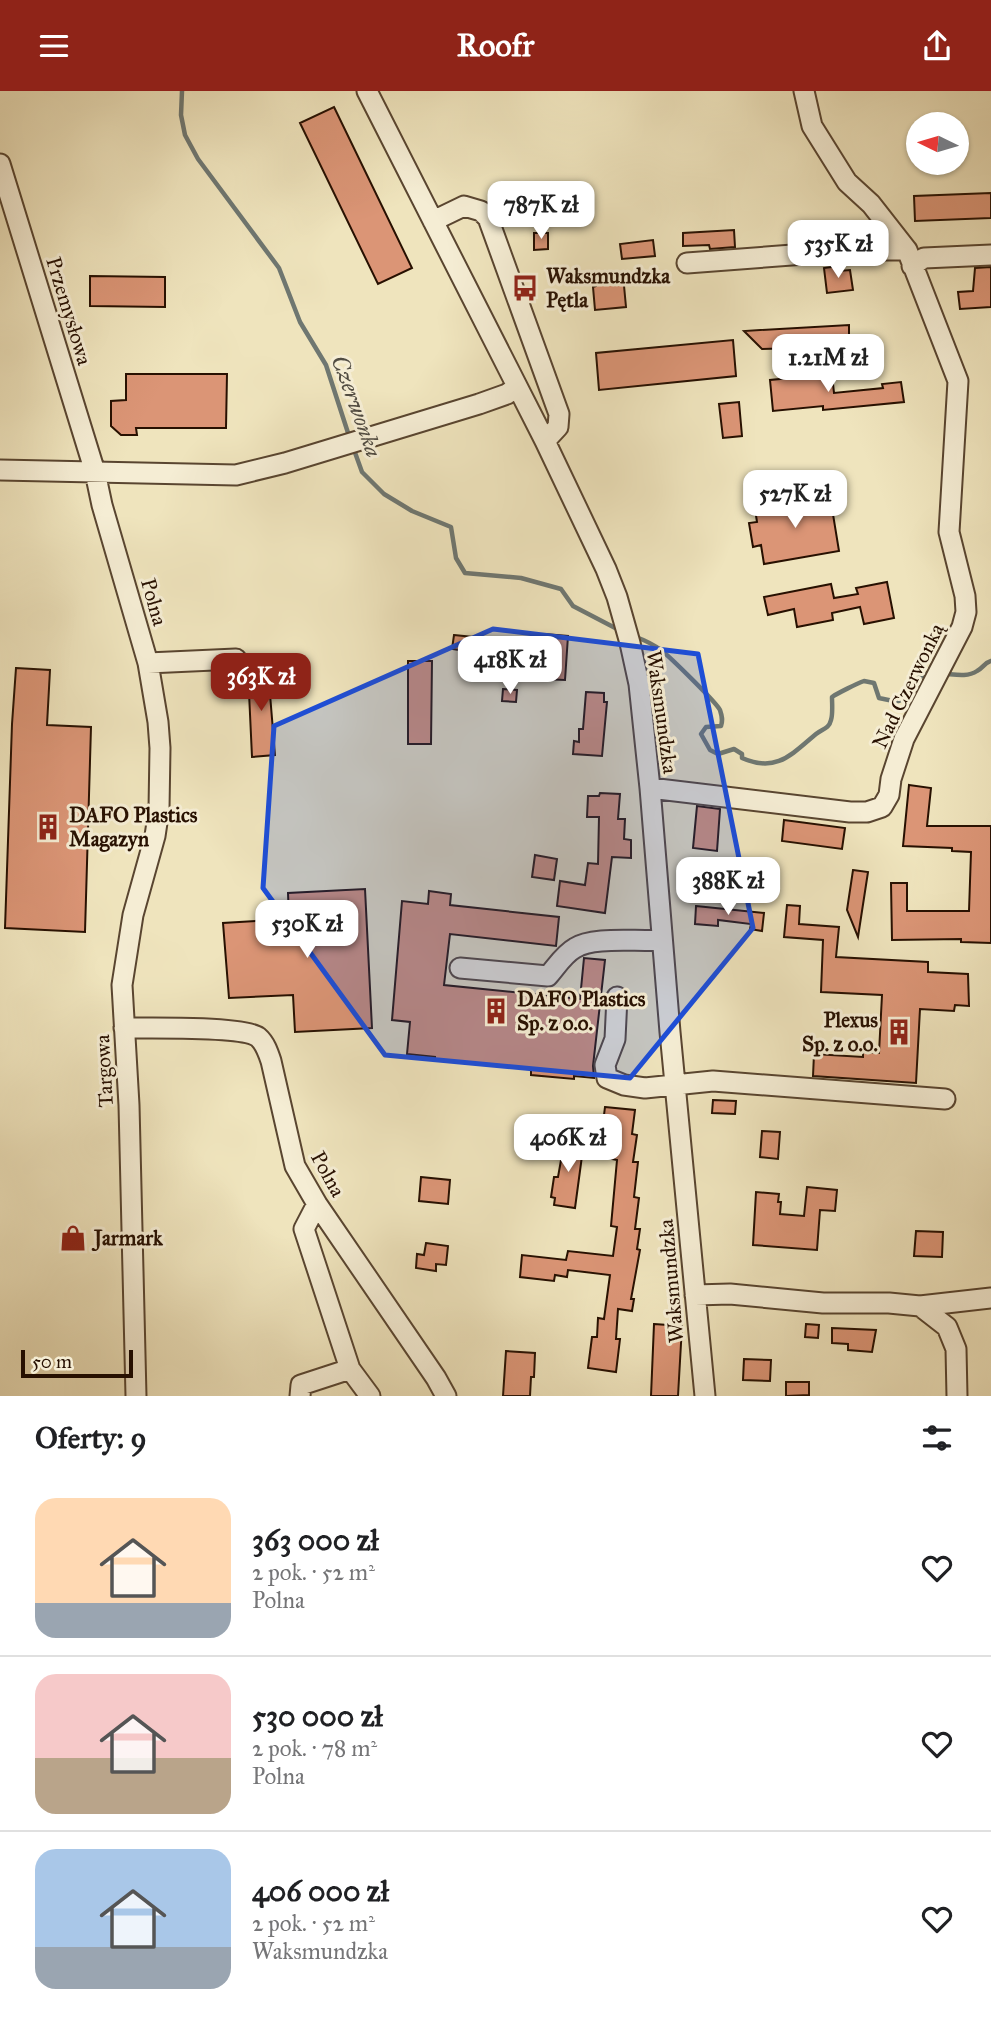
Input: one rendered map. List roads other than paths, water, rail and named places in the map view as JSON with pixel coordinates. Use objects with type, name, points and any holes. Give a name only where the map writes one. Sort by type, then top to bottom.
[{"type":"street","name":"Waksmundzka","points":[[367,91],[545,441],[606,569],[630,643],[639,684],[650,787],[705,1396]]},
{"type":"street","name":"Nad Czerwonką","points":[[650,787],[850,812],[867,812],[882,807],[889,795],[891,779],[904,739],[962,627],[966,612],[965,596],[949,532],[958,381],[909,258],[871,204],[847,182],[812,126],[804,91]]},
{"type":"street","name":"Przemysłowa","points":[[0,164],[95,472]]},
{"type":"street","points":[[433,221],[464,206],[481,211],[488,218],[559,414],[558,427],[545,441]]},
{"type":"street","points":[[687,263],[859,250],[909,258],[991,255]]},
{"type":"street","points":[[0,470],[236,475],[285,463],[479,404],[507,394],[517,387]]},
{"type":"street","name":"Polna","points":[[95,472],[148,663],[160,748]]},
{"type":"street","points":[[148,663],[236,659]]},
{"type":"street","name":"Targowa","points":[[136,1396],[132,1199],[122,985],[132,915],[155,836],[159,809],[160,748]]},
{"type":"street","points":[[460,968],[548,976],[573,949],[590,941],[662,940]]},
{"type":"street","points":[[617,997],[615,1038],[605,1065],[607,1078],[624,1085],[645,1088],[713,1081],[945,1099]]},
{"type":"street","name":"Polna","points":[[124,1028],[195,1029],[256,1035],[267,1048],[271,1061],[295,1166],[317,1204],[446,1396]]},
{"type":"street","points":[[317,1204],[304,1229],[349,1369],[370,1396]]},
{"type":"street","points":[[695,1295],[730,1294],[824,1303],[920,1306],[991,1298]]},
{"type":"street","points":[[920,1306],[947,1327],[956,1349],[957,1396]]},
{"type":"street","points":[[300,1396],[301,1385],[349,1369]]},
{"type":"waterway","name":"Czerwonka","points":[[182,91],[181,115],[185,135],[198,159],[279,268],[300,322],[326,365],[350,439]]},
{"type":"waterway","name":"Czerwonka","points":[[353,447],[362,472],[384,494],[412,511],[451,527],[456,558],[465,573],[521,578],[561,589],[573,606],[621,631]]},
{"type":"waterway","name":"Czerwonka","points":[[636,637],[666,654],[720,710],[721,726],[706,727],[701,734],[710,750],[718,754],[734,749],[742,754],[742,758],[764,764],[774,763],[791,755],[827,727],[832,718],[832,697],[838,693],[864,681],[874,683],[879,698],[900,701],[913,681],[928,673]]},
{"type":"waterway","name":"Czerwonka","points":[[947,674],[970,674],[991,661]]},
{"type":"place","name":"Waksmundzka Pętla","points":[[525,288]]},
{"type":"place","name":"DAFO Plastics Magazyn","points":[[48,827]]},
{"type":"place","name":"DAFO Plastics Sp. z o.o.","points":[[496,1011]]},
{"type":"place","name":"Plexus Sp. z o.o.","points":[[899,1032]]},
{"type":"place","name":"Jarmark","points":[[73,1238]]}]
